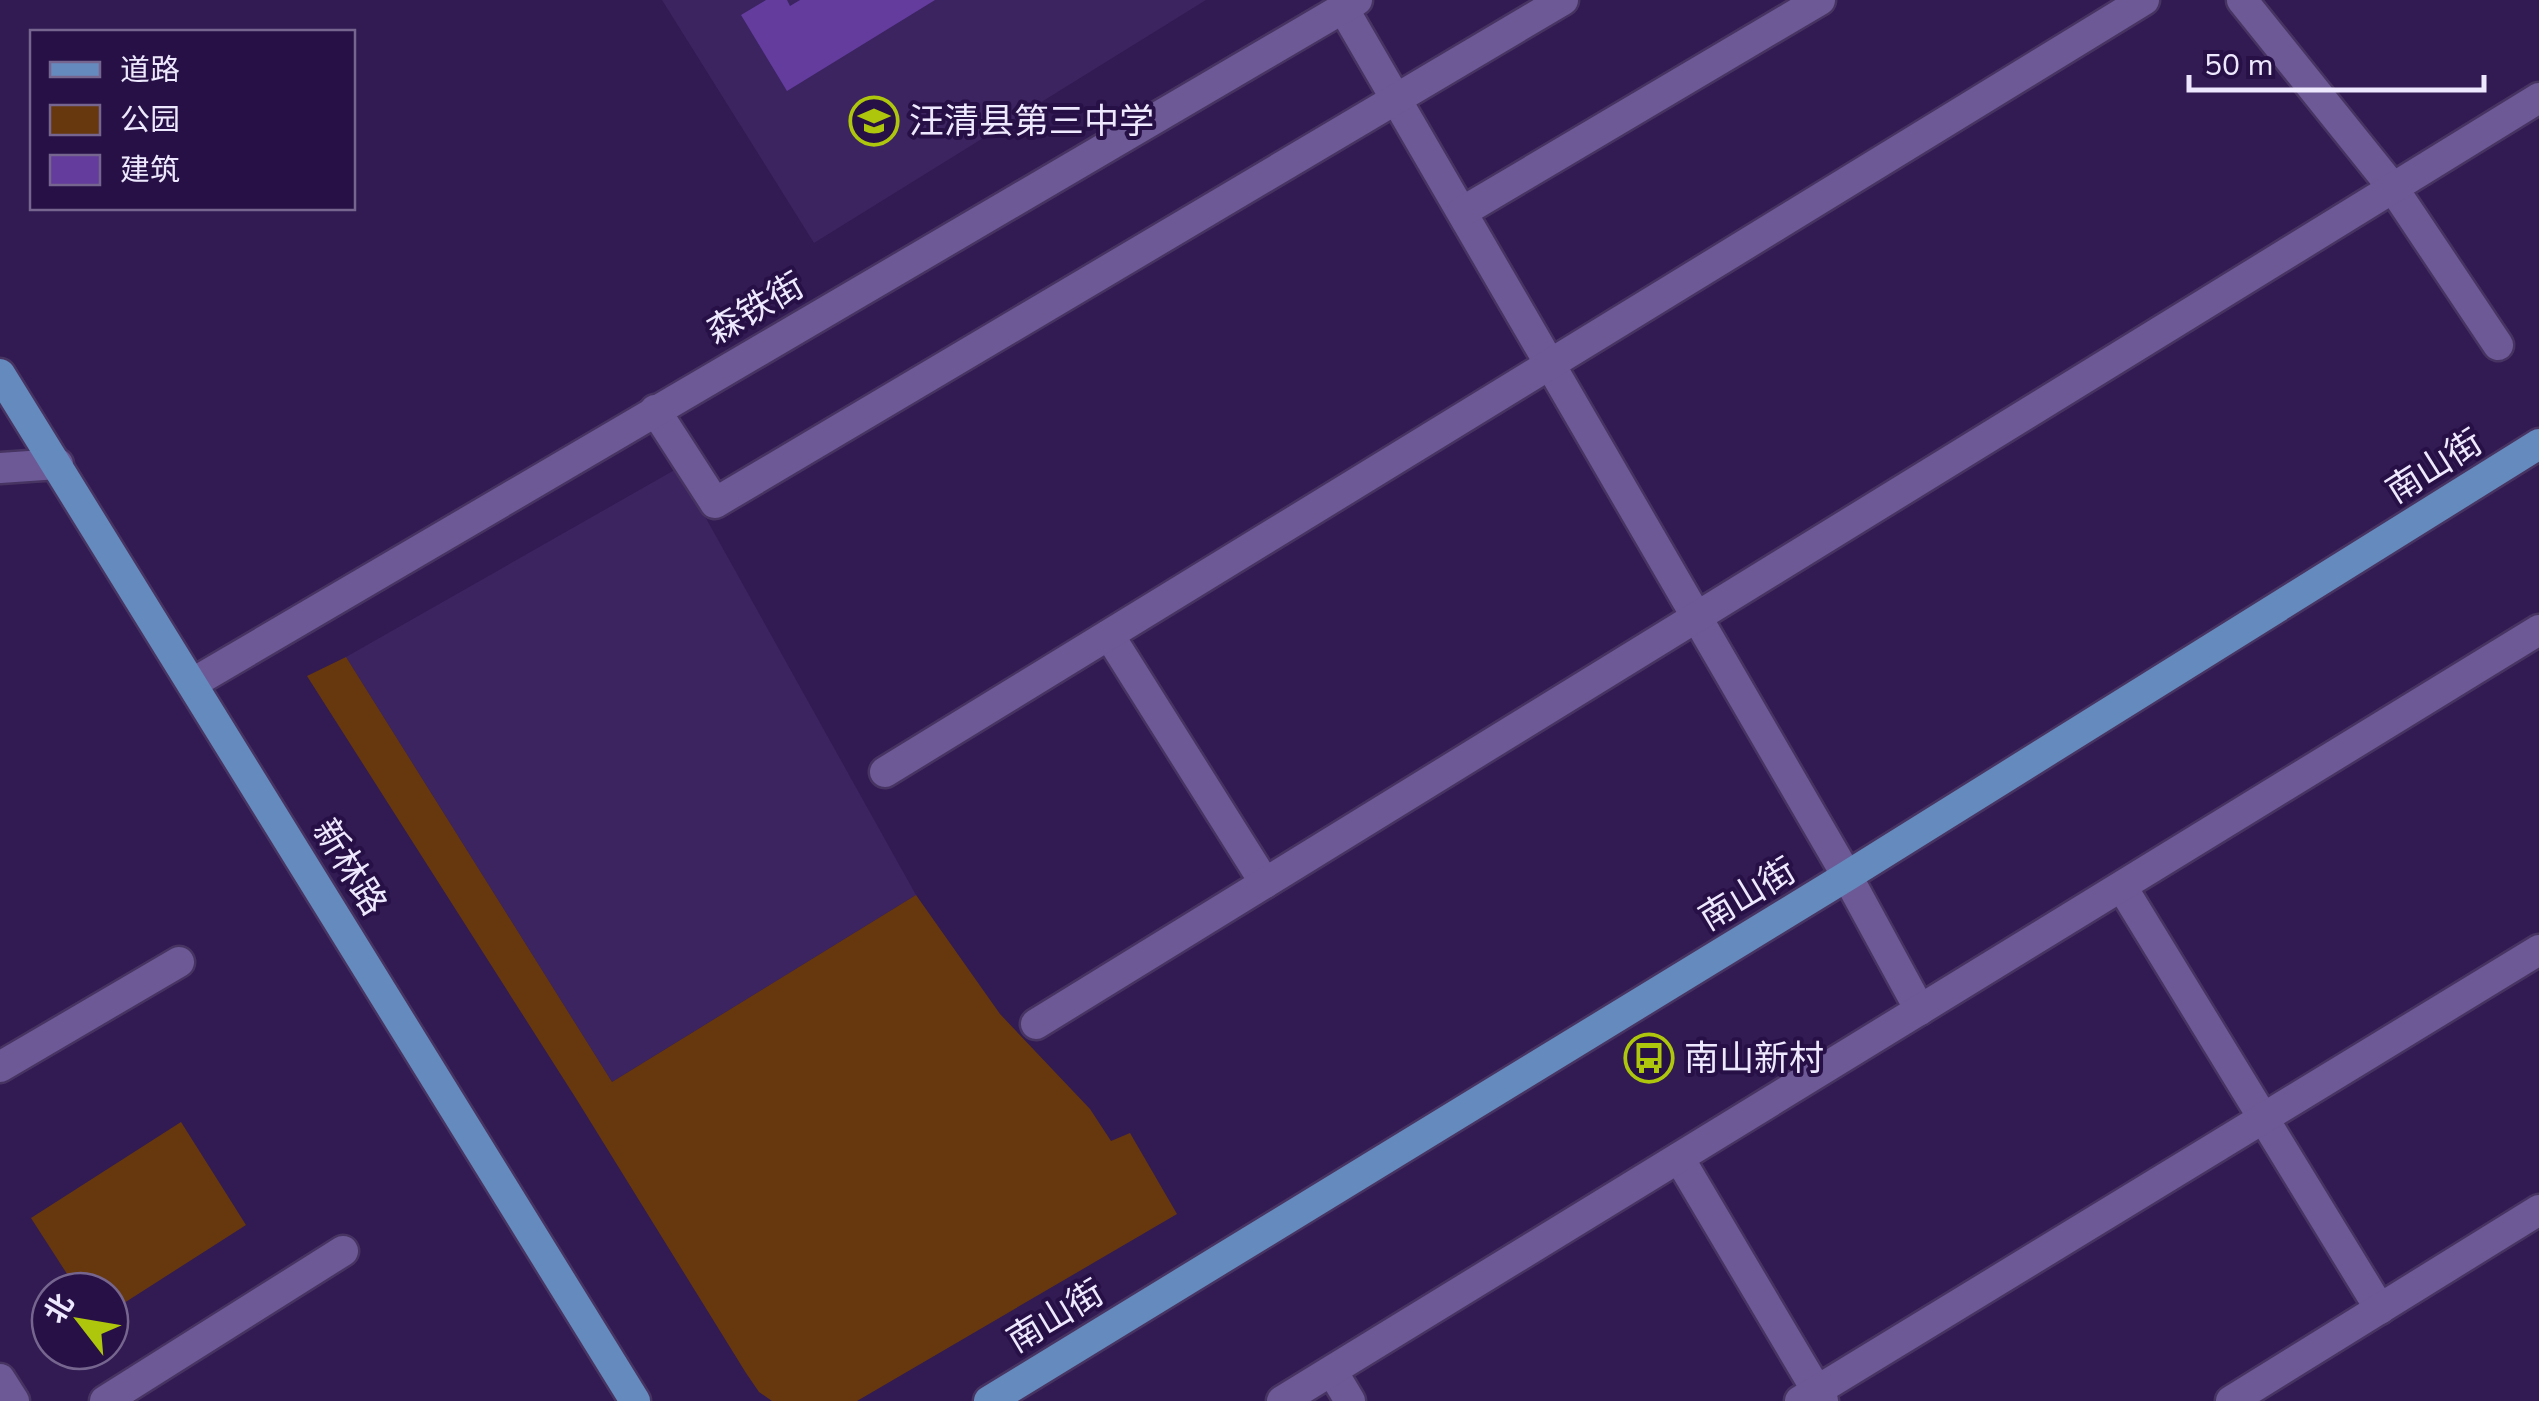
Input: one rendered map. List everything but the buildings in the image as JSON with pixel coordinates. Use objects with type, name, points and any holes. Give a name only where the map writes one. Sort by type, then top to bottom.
[{"type":"main road","name":"新林路","points":[[0,374],[635,1401]]},
{"type":"main road","name":"南山街","points":[[989,1401],[1848,876],[2539,444]]},
{"type":"street","points":[[655,410],[715,503],[1563,0]]},
{"type":"street","points":[[1462,212],[1820,0]]},
{"type":"street","points":[[885,772],[2144,0]]},
{"type":"street","points":[[2242,0],[2393,188],[2498,345]]},
{"type":"street","points":[[1350,4],[1395,98],[1848,876],[1920,1010]]},
{"type":"street","name":"森铁街","points":[[193,684],[1350,4]]},
{"type":"street","points":[[1036,1024],[2539,98]]},
{"type":"street","points":[[0,468],[58,464]]},
{"type":"street","points":[[1109,635],[1265,883]]},
{"type":"street","points":[[1282,1401],[2537,635]]},
{"type":"street","points":[[2122,886],[2380,1309]]},
{"type":"street","points":[[1679,1158],[1813,1398],[2539,950]]},
{"type":"street","points":[[0,1067],[179,962]]},
{"type":"street","points":[[2231,1401],[2539,1210]]},
{"type":"street","points":[[105,1401],[344,1251]]},
{"type":"street","points":[[1332,1371],[1350,1401]]},
{"type":"street","points":[[0,1378],[14,1401]]},
{"type":"shaded area","name":"汪清县第三中学","points":[[662,0],[1206,0],[814,243]]},
{"type":"shaded area","points":[[678,468],[916,895],[612,1082],[346,657]]},
{"type":"green space","points":[[346,657],[612,1082],[916,895],[1000,1014],[1090,1109],[1111,1141],[1130,1133],[1177,1214],[857,1401],[772,1401],[759,1392],[746,1373],[307,676]]},
{"type":"green space","points":[[181,1122],[246,1225],[130,1299],[130,1271],[65,1271],[31,1218]]},
{"type":"place","name":"汪清县第三中学","points":[[874,121]]},
{"type":"place","name":"南山新村","points":[[1649,1058]]}]
